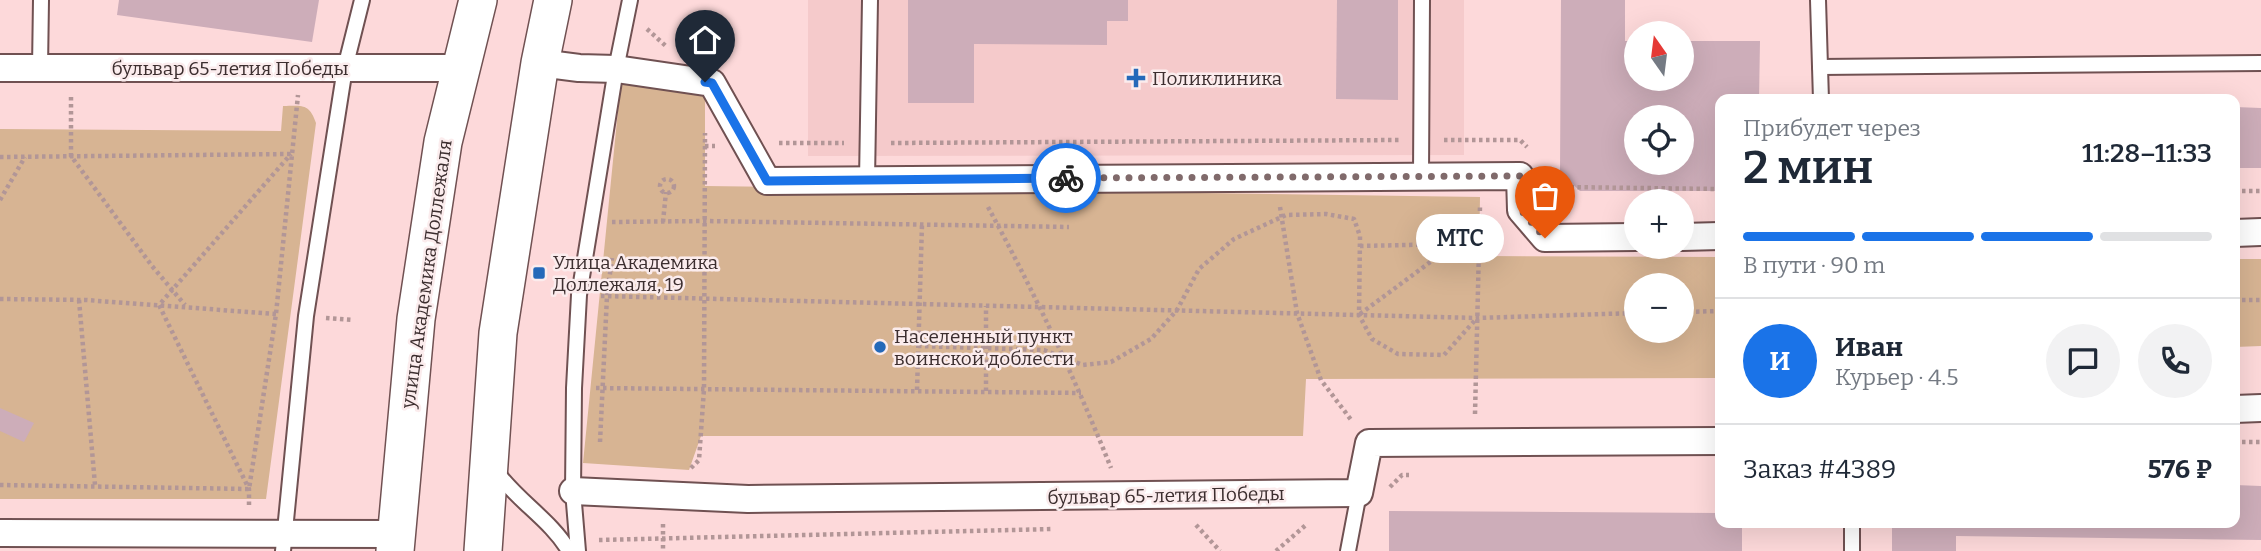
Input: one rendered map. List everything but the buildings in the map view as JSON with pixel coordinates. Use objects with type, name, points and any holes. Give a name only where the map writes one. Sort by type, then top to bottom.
[{"type":"main road","name":"улица Академика Доллежаля","points":[[396,543],[416,319],[443,142],[478,0]]},
{"type":"main road","points":[[483,551],[498,333],[540,63],[553,0]]},
{"type":"street","points":[[540,63],[616,69],[712,83],[767,181],[1520,176],[1521,210],[1545,238],[1624,237]]},
{"type":"street","name":"бульвар 65-летия Победы","points":[[0,68],[460,68]]},
{"type":"street","points":[[2240,233],[2261,232]]},
{"type":"street","points":[[1694,237],[1715,236]]},
{"type":"street","points":[[2240,409],[2261,408]]},
{"type":"street","points":[[1359,493],[1369,443],[1715,441]]},
{"type":"street","name":"бульвар 65-летия Победы","points":[[585,491],[748,499],[1359,493]]},
{"type":"street","points":[[0,534],[248,534],[284,542],[396,543]]},
{"type":"lane","points":[[40,68],[41,0]]},
{"type":"lane","points":[[284,542],[306,316],[345,68],[362,0]]},
{"type":"lane","points":[[867,180],[870,0]]},
{"type":"lane","points":[[1421,176],[1422,0]]},
{"type":"lane","points":[[1818,0],[1821,94]]},
{"type":"lane","points":[[578,551],[585,491],[574,388],[579,296],[629,5]]},
{"type":"lane","points":[[1820,67],[2261,63]]},
{"type":"lane","points":[[489,462],[505,484],[559,533],[569,551]]},
{"type":"lane","points":[[1348,551],[1359,493]]},
{"type":"lane","points":[[1852,528],[1853,551]]},
{"type":"path","points":[[629,5],[705,82],[705,388],[699,460],[663,495]]},
{"type":"path","points":[[71,68],[71,156],[186,306]]},
{"type":"path","points":[[248,534],[249,489],[276,314],[300,69]]},
{"type":"path","points":[[0,157],[292,154]]},
{"type":"path","points":[[159,304],[292,154]]},
{"type":"path","points":[[0,200],[25,157]]},
{"type":"path","points":[[1475,443],[1481,175]]},
{"type":"path","points":[[1280,177],[1280,218],[1297,313],[1321,380],[1369,443]]},
{"type":"path","points":[[987,179],[985,200],[1065,358],[1122,495]]},
{"type":"path","points":[[2240,191],[2261,191]]},
{"type":"path","points":[[663,222],[666,192]]},
{"type":"path","points":[[614,235],[617,209]]},
{"type":"path","points":[[918,346],[1044,350],[1083,365],[1111,362],[1151,339],[1177,310],[1199,269],[1234,239],[1286,215],[1326,214],[1354,219],[1360,236],[1359,314],[1372,339],[1398,354],[1444,355],[1477,318]]},
{"type":"path","points":[[591,223],[705,221],[1069,228]]},
{"type":"path","points":[[917,390],[922,224]]},
{"type":"path","points":[[1359,314],[1479,225]]},
{"type":"path","points":[[1360,246],[1455,244]]},
{"type":"path","points":[[585,491],[602,388],[607,296],[613,247]]},
{"type":"path","points":[[579,296],[1477,318],[1624,313]]},
{"type":"path","points":[[0,299],[159,304],[353,320]]},
{"type":"path","points":[[79,300],[95,485]]},
{"type":"path","points":[[2240,300],[2261,300]]},
{"type":"path","points":[[159,304],[249,489]]},
{"type":"path","points":[[986,306],[986,391]]},
{"type":"path","points":[[1694,312],[1715,311]]},
{"type":"path","points":[[574,388],[1081,393]]},
{"type":"path","points":[[2240,442],[2261,442]]},
{"type":"path","points":[[0,485],[249,489]]},
{"type":"path","points":[[1276,551],[1309,521]]},
{"type":"path","points":[[1196,525],[1220,551]]},
{"type":"shaded area","name":"Поликлиника","points":[[808,0],[1464,0],[1464,155],[808,156]]},
{"type":"shaded area","points":[[621,80],[705,82],[705,186],[1480,197],[1479,256],[1624,257],[1624,259],[1715,257],[1715,378],[1306,379],[1303,436],[701,436],[689,470],[583,463]]},
{"type":"shaded area","points":[[283,106],[304,107],[311,112],[316,123],[266,499],[0,499],[0,129],[281,131]]},
{"type":"shaded area","points":[[2240,259],[2261,259],[2261,346],[2240,347]]},
{"type":"way so far","points":[[1066,178],[1520,176],[1521,210],[1545,238]]},
{"type":"place","name":"Поликлиника","points":[[1136,78]]},
{"type":"place","name":"МТС","points":[[1545,238]]},
{"type":"place","name":"Улица Академика Доллежаля, 19","points":[[539,273]]},
{"type":"place","name":"Населенный пункт воинской доблести","points":[[880,347]]},
{"type":"route","points":[[705,82],[712,83],[767,181],[1066,178]]}]
